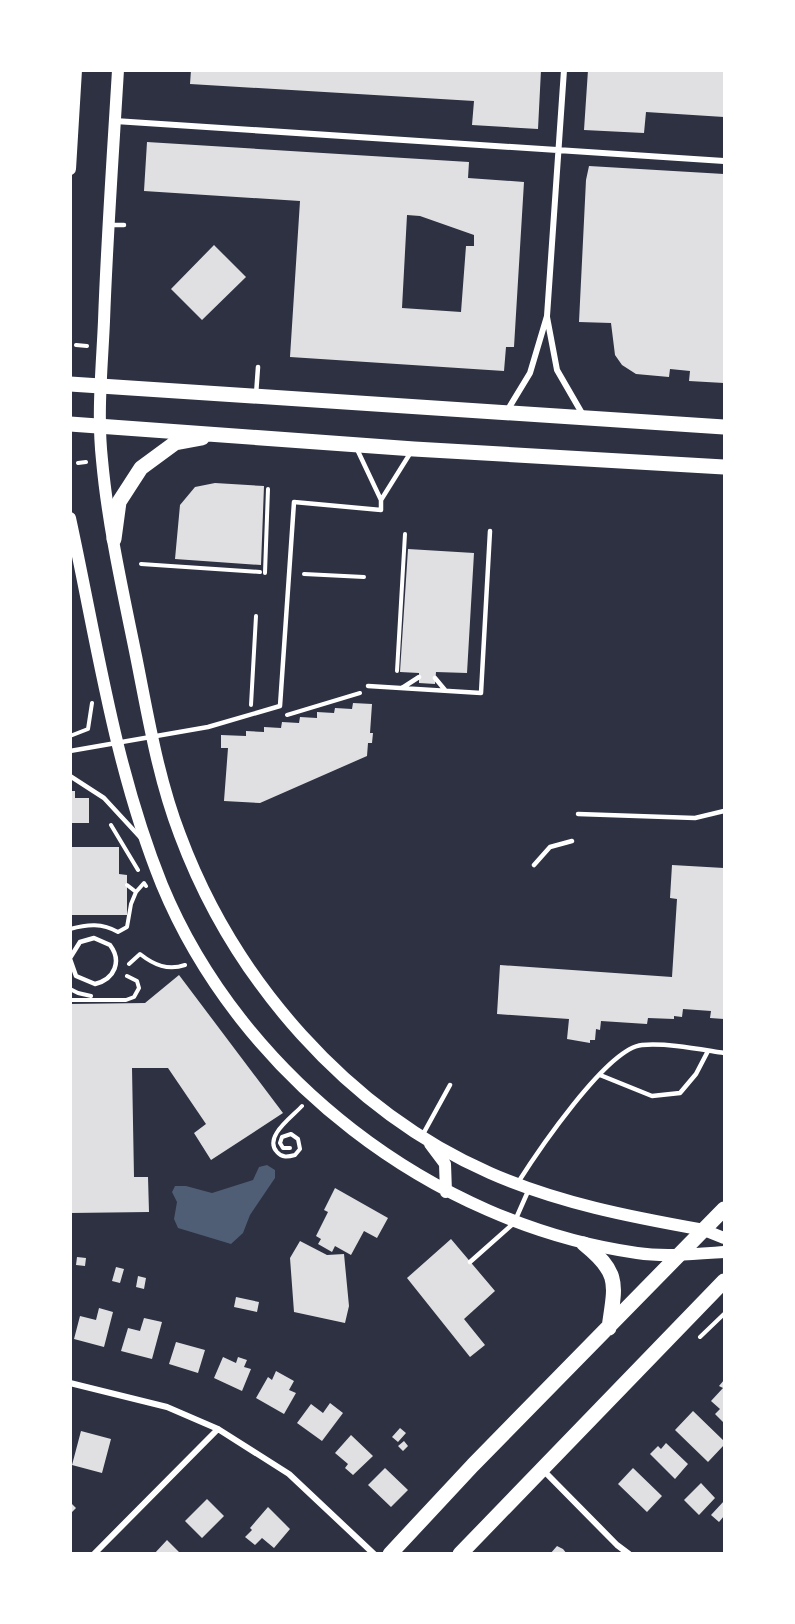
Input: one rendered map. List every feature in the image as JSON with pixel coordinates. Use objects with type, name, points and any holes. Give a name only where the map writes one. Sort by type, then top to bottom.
[{"type":"main road","points":[[70,169],[76,70]]},
{"type":"main road","points":[[118,70],[101,386],[102,460],[114,539],[162,780],[179,835],[198,879],[234,947],[292,1025],[336,1070],[386,1112],[422,1136],[488,1173],[517,1184],[566,1201],[704,1230],[724,1238]]},
{"type":"main road","points":[[70,384],[724,427]]},
{"type":"main road","points":[[70,424],[414,449],[724,467]]},
{"type":"main road","points":[[114,539],[119,502],[141,468],[176,443],[223,434]]},
{"type":"main road","points":[[70,518],[75,558],[116,745],[127,788],[147,846],[163,886],[194,950],[224,997],[248,1026],[309,1093],[366,1142],[446,1192],[514,1223],[584,1244],[639,1253],[678,1255],[724,1252]]},
{"type":"main road","points":[[422,1136],[445,1164],[446,1192]]},
{"type":"main road","points":[[390,1554],[473,1465],[724,1209]]},
{"type":"main road","points":[[584,1244],[604,1260],[611,1272],[614,1285],[609,1328]]},
{"type":"main road","points":[[460,1554],[724,1281]]},
{"type":"street","points":[[507,411],[530,373],[547,316],[564,70]]},
{"type":"street","points":[[115,121],[724,161]]},
{"type":"street","points":[[547,316],[557,370],[585,418]]},
{"type":"street","points":[[70,1383],[166,1407],[218,1429],[289,1474],[374,1554]]},
{"type":"street","points":[[94,1554],[218,1429]]},
{"type":"street","points":[[542,1468],[617,1545],[629,1554]]},
{"type":"lane","points":[[108,224],[124,225]]},
{"type":"lane","points":[[256,397],[258,368]]},
{"type":"lane","points":[[70,751],[116,745],[208,727],[280,706],[294,502],[381,510],[381,500],[355,445]]},
{"type":"lane","points":[[381,500],[395,473],[414,449]]},
{"type":"lane","points":[[368,686],[481,693],[490,531]]},
{"type":"lane","points":[[402,688],[419,677]]},
{"type":"lane","points":[[435,678],[445,691]]},
{"type":"lane","points":[[70,776],[104,798],[147,846]]},
{"type":"lane","points":[[579,814],[695,818],[724,811]]},
{"type":"lane","points":[[534,865],[550,847],[572,841]]},
{"type":"lane","points":[[94,938],[110,945],[116,959],[115,968],[109,978],[95,984],[82,981],[76,976],[70,959],[80,942],[94,938]]},
{"type":"lane","points":[[517,1184],[568,1111],[619,1057],[639,1045],[724,1053]]},
{"type":"lane","points":[[600,1075],[652,1096],[680,1093],[696,1074],[708,1051]]},
{"type":"lane","points":[[422,1136],[450,1085]]},
{"type":"lane","points":[[470,1262],[514,1223],[529,1188]]},
{"type":"path","points":[[76,345],[87,346]]},
{"type":"path","points":[[78,463],[86,462]]},
{"type":"path","points":[[141,564],[262,572],[268,489]]},
{"type":"path","points":[[397,671],[405,534]]},
{"type":"path","points":[[304,574],[363,577]]},
{"type":"path","points":[[251,705],[256,616]]},
{"type":"path","points":[[284,716],[363,692]]},
{"type":"path","points":[[70,736],[87,729],[92,696]]},
{"type":"path","points":[[110,824],[148,892]]},
{"type":"path","points":[[127,927],[136,892],[144,883]]},
{"type":"path","points":[[127,885],[136,892]]},
{"type":"path","points":[[140,954],[152,963],[166,967],[185,965]]},
{"type":"path","points":[[70,1000],[126,1000],[134,997],[139,988],[137,981],[127,976]]},
{"type":"path","points":[[290,1148],[283,1148],[280,1143],[282,1137],[291,1134],[298,1139],[300,1149],[295,1155],[286,1157],[279,1154],[273,1146],[274,1136],[302,1106]]},
{"type":"path","points":[[700,1337],[724,1314]]},
{"type":"water","points":[[267,1165],[275,1170],[275,1178],[250,1215],[243,1233],[231,1244],[178,1228],[174,1219],[177,1202],[172,1192],[175,1186],[186,1186],[212,1193],[253,1180],[259,1167]]},
{"type":"building","points":[[191,70],[541,70],[538,129],[472,125],[474,101],[190,84]]},
{"type":"building","points":[[588,70],[724,70],[724,117],[646,112],[644,133],[584,130]]},
{"type":"building","points":[[147,142],[469,162],[468,178],[524,182],[514,347],[506,347],[504,371],[290,357],[300,201],[144,191]],"holes":[[[407,215],[420,216],[474,235],[474,246],[466,246],[461,312],[402,308]]]},
{"type":"building","points":[[589,166],[724,174],[724,383],[689,381],[690,371],[670,369],[669,377],[636,374],[622,365],[615,355],[611,323],[579,322],[586,180]]},
{"type":"building","points":[[214,245],[246,277],[202,320],[171,289]]},
{"type":"building","points":[[215,483],[264,486],[261,565],[175,559],[180,505],[195,487]]},
{"type":"building","points":[[408,549],[474,553],[467,673],[436,672],[435,684],[419,683],[419,673],[400,672]]},
{"type":"building","points":[[353,703],[372,704],[370,733],[373,733],[372,743],[368,743],[367,756],[260,803],[224,801],[228,748],[221,748],[221,735],[246,736],[246,731],[264,732],[264,727],[281,728],[282,722],[299,723],[300,717],[317,718],[317,712],[334,713],[335,708],[352,709]]},
{"type":"building","points":[[70,791],[75,791],[75,798],[89,798],[89,823],[70,823]]},
{"type":"building","points":[[70,847],[119,847],[119,874],[127,875],[127,915],[70,915]]},
{"type":"building","points":[[672,865],[724,868],[724,1019],[710,1018],[711,1011],[683,1009],[682,1017],[648,1018],[647,1024],[601,1021],[600,1030],[596,1029],[595,1040],[590,1040],[590,1043],[567,1039],[569,1019],[497,1014],[500,965],[672,977],[677,899],[670,898]]},
{"type":"building","points":[[179,975],[283,1113],[211,1160],[194,1133],[206,1124],[168,1068],[132,1068],[134,1177],[148,1177],[149,1212],[70,1213],[70,1004],[145,1003]]},
{"type":"building","points":[[335,1188],[388,1218],[377,1238],[364,1231],[351,1255],[335,1246],[332,1252],[318,1244],[321,1239],[316,1236],[328,1212],[324,1210]]},
{"type":"building","points":[[451,1239],[495,1291],[464,1319],[485,1345],[470,1357],[407,1278]]},
{"type":"building","points":[[300,1241],[327,1255],[344,1254],[349,1306],[345,1323],[294,1312],[290,1258]]},
{"type":"building","points":[[77,1257],[86,1258],[85,1266],[76,1265]]},
{"type":"building","points":[[116,1267],[124,1269],[120,1283],[112,1281]]},
{"type":"building","points":[[138,1276],[146,1278],[144,1289],[136,1287]]},
{"type":"building","points":[[236,1297],[259,1302],[257,1312],[234,1307]]},
{"type":"building","points":[[99,1308],[113,1312],[104,1347],[74,1339],[80,1316],[96,1320]]},
{"type":"building","points":[[144,1318],[162,1322],[152,1359],[121,1351],[128,1328],[140,1331]]},
{"type":"building","points":[[176,1342],[205,1350],[198,1373],[169,1364]]},
{"type":"building","points":[[223,1357],[236,1363],[238,1357],[247,1360],[244,1367],[251,1369],[242,1391],[214,1378]]},
{"type":"building","points":[[276,1371],[294,1381],[289,1390],[296,1393],[284,1414],[256,1398],[268,1377],[272,1380]]},
{"type":"building","points":[[724,1380],[724,1423],[715,1414],[720,1409],[711,1401],[723,1388],[719,1386]]},
{"type":"building","points":[[330,1403],[343,1413],[322,1441],[297,1423],[311,1404],[323,1413]]},
{"type":"building","points":[[693,1411],[724,1441],[724,1445],[708,1462],[675,1430]]},
{"type":"building","points":[[400,1428],[406,1433],[398,1442],[392,1437]]},
{"type":"building","points":[[81,1431],[111,1439],[102,1473],[72,1465]]},
{"type":"building","points":[[351,1435],[373,1456],[353,1475],[345,1468],[348,1464],[335,1453]]},
{"type":"building","points":[[404,1441],[408,1446],[403,1451],[398,1446]]},
{"type":"building","points":[[666,1443],[688,1464],[675,1479],[650,1454],[658,1446],[661,1449]]},
{"type":"building","points":[[385,1468],[408,1490],[391,1507],[368,1485]]},
{"type":"building","points":[[633,1468],[662,1496],[647,1512],[618,1484]]},
{"type":"building","points":[[701,1483],[715,1498],[699,1515],[684,1500]]},
{"type":"building","points":[[207,1499],[224,1516],[202,1538],[185,1521]]},
{"type":"building","points":[[724,1501],[724,1516],[719,1522],[711,1515]]},
{"type":"building","points":[[70,1502],[76,1508],[70,1514]]},
{"type":"building","points":[[268,1507],[290,1529],[274,1548],[262,1538],[255,1545],[245,1537]]},
{"type":"building","points":[[167,1540],[181,1554],[154,1554]]},
{"type":"building","points":[[557,1546],[563,1549],[567,1554],[550,1554]]}]
